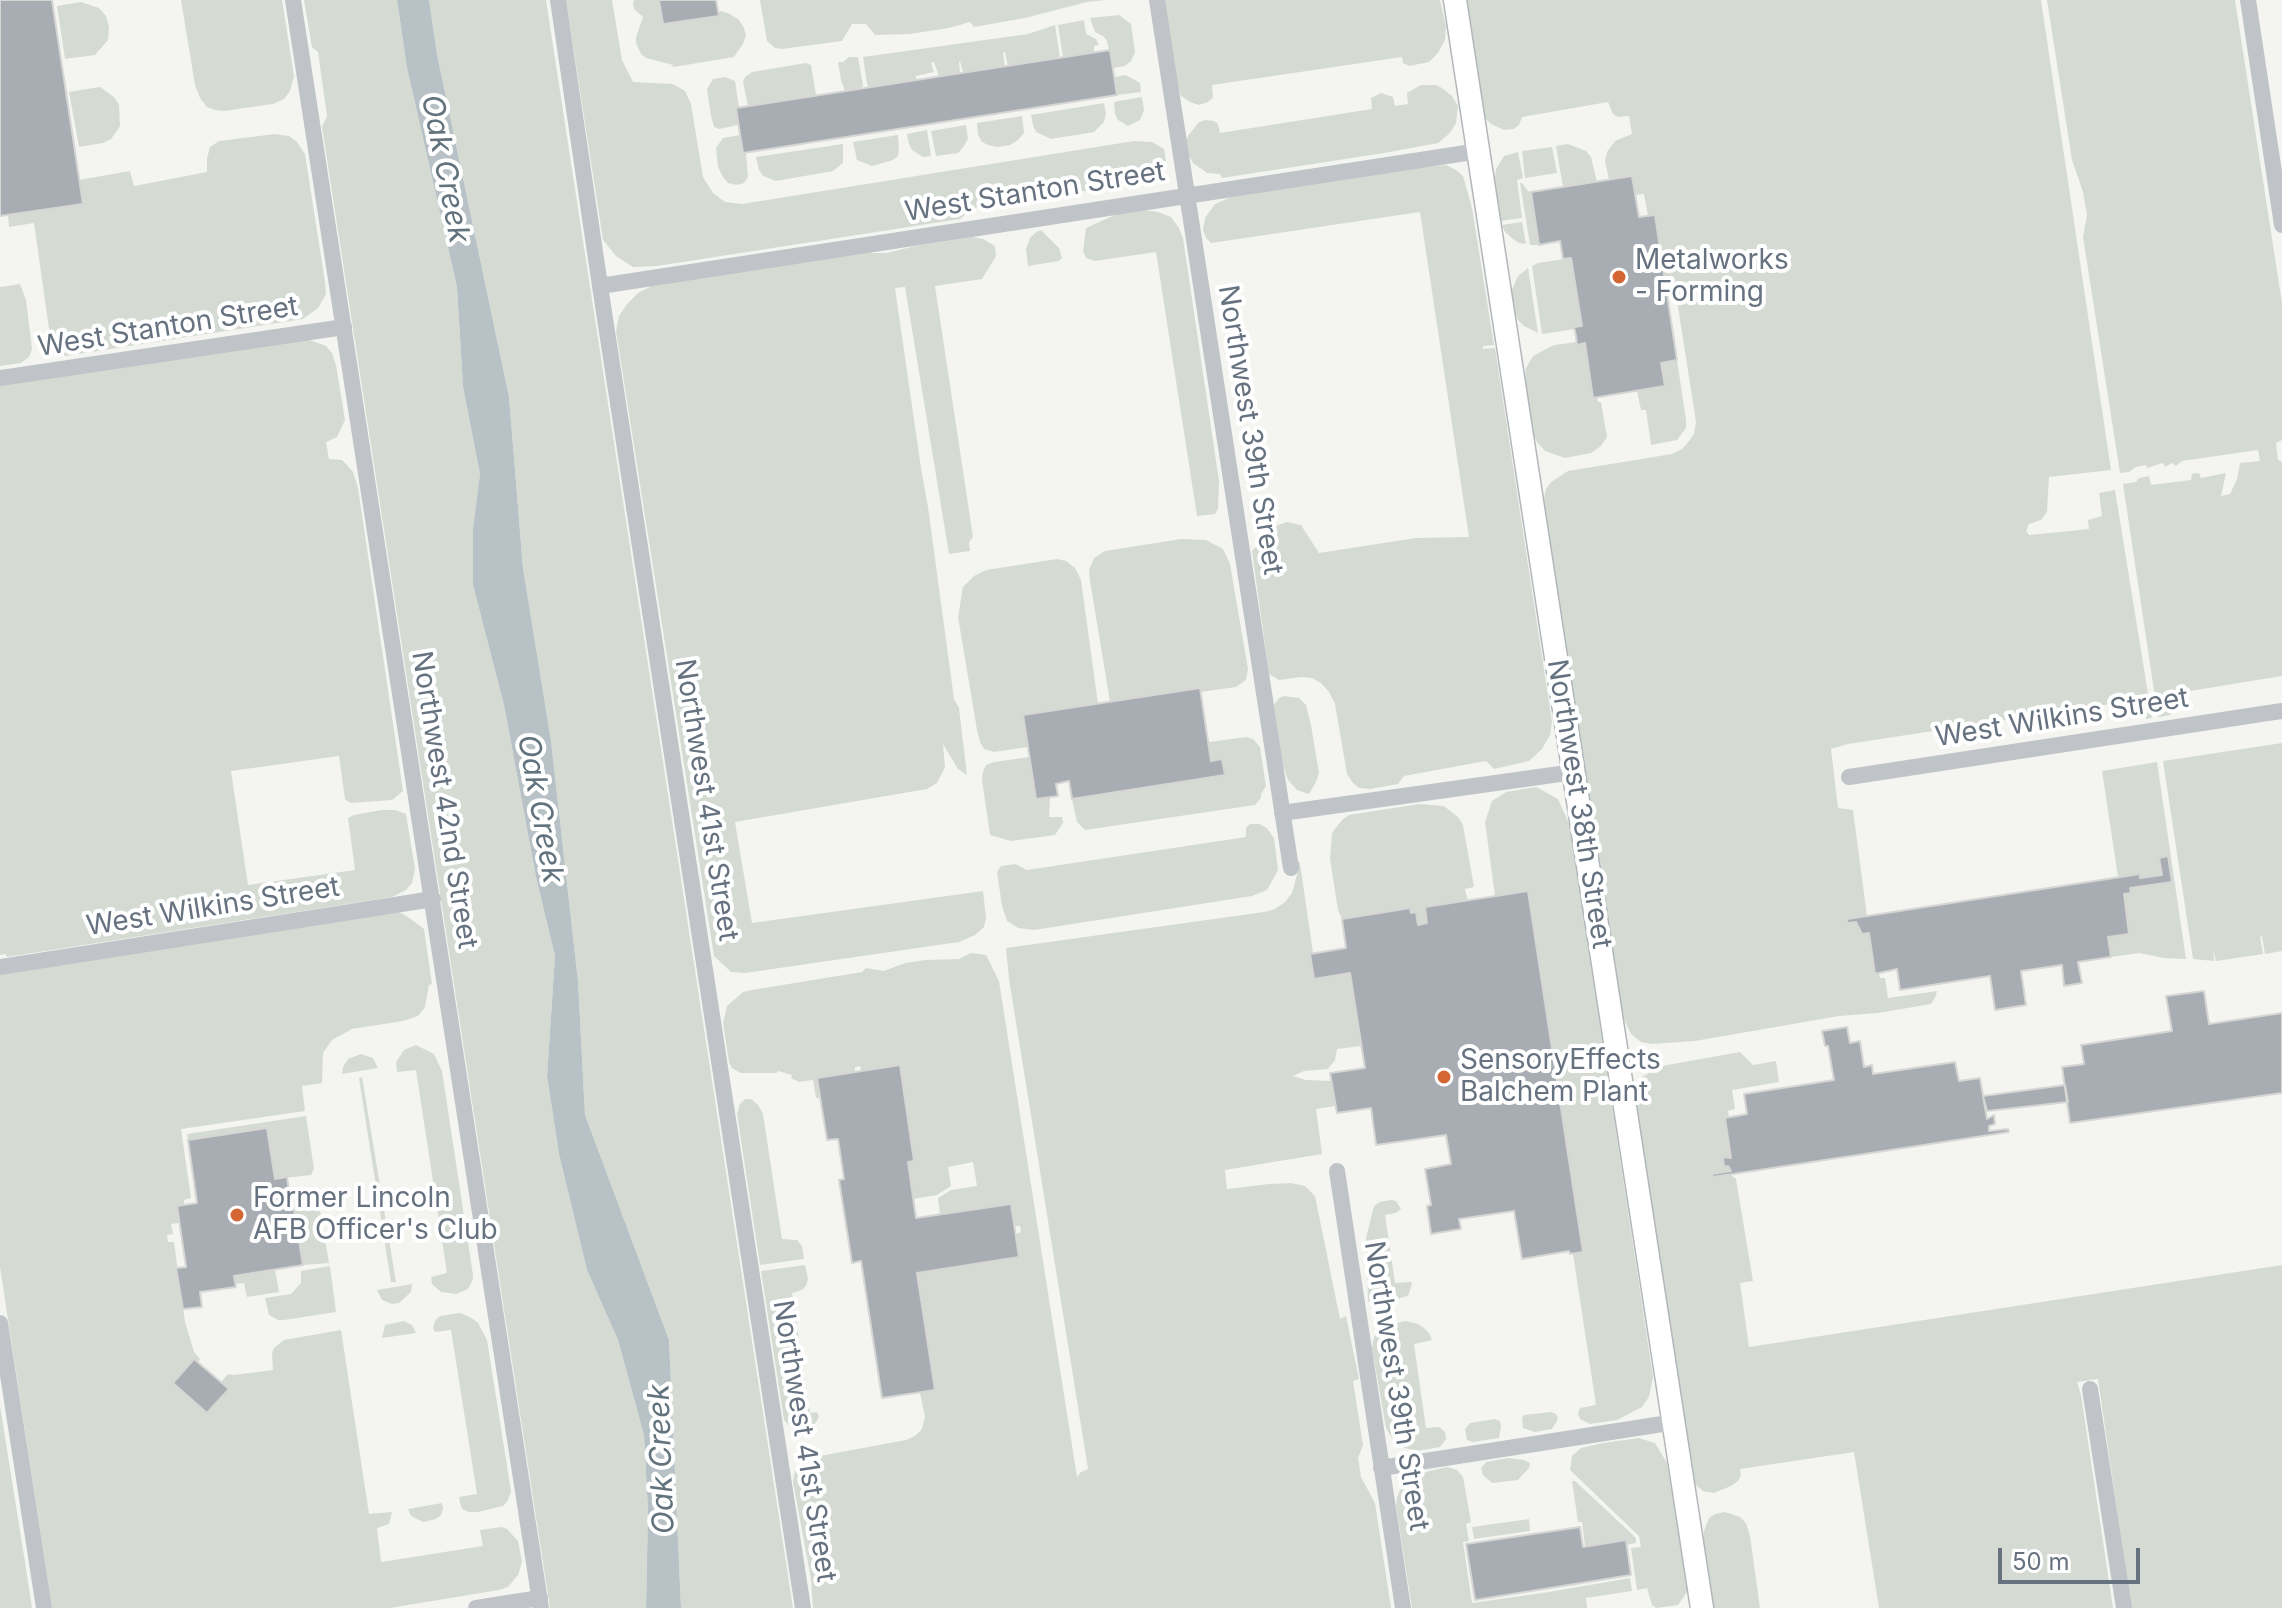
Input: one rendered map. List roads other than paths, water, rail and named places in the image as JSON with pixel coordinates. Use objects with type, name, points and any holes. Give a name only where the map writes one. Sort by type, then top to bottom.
[{"type":"main road","name":"Northwest 38th Street","points":[[1455,0],[1702,1608]]},
{"type":"street","name":"Northwest 42nd Street","points":[[293,0],[540,1603]]},
{"type":"street","name":"Northwest 41st Street","points":[[558,0],[803,1608]]},
{"type":"street","name":"Northwest 39th Street","points":[[1157,0],[1291,868]]},
{"type":"street","points":[[2248,0],[2282,225]]},
{"type":"street","name":"West Stanton Street","points":[[600,286],[1479,151]]},
{"type":"street","name":"West Stanton Street","points":[[0,378],[344,327]]},
{"type":"street","name":"West Wilkins Street","points":[[1849,777],[2282,711]]},
{"type":"street","points":[[1282,813],[1574,772]]},
{"type":"street","name":"West Wilkins Street","points":[[0,967],[433,899]]},
{"type":"street","name":"Northwest 39th Street","points":[[1337,1171],[1403,1608]]},
{"type":"street","points":[[0,1323],[44,1608]]},
{"type":"street","points":[[2090,1389],[2124,1608]]},
{"type":"street","points":[[1381,1468],[1675,1422]]},
{"type":"street","points":[[476,1608],[540,1603]]},
{"type":"water","name":"Oak Creek","points":[[397,0],[429,0],[437,54],[509,397],[523,568],[551,741],[578,981],[585,1115],[669,1340],[681,1608],[646,1608],[648,1511],[644,1435],[618,1340],[587,1270],[559,1154],[547,1076],[555,956],[536,877],[504,705],[473,585],[473,528],[480,474],[463,387],[457,287],[407,68]]},
{"type":"place","name":"Metalworks - Forming","points":[[1619,277]]},
{"type":"place","name":"SensoryEffects Balchem Plant","points":[[1444,1077]]},
{"type":"place","name":"Former Lincoln AFB Officer's Club","points":[[237,1215]]}]
